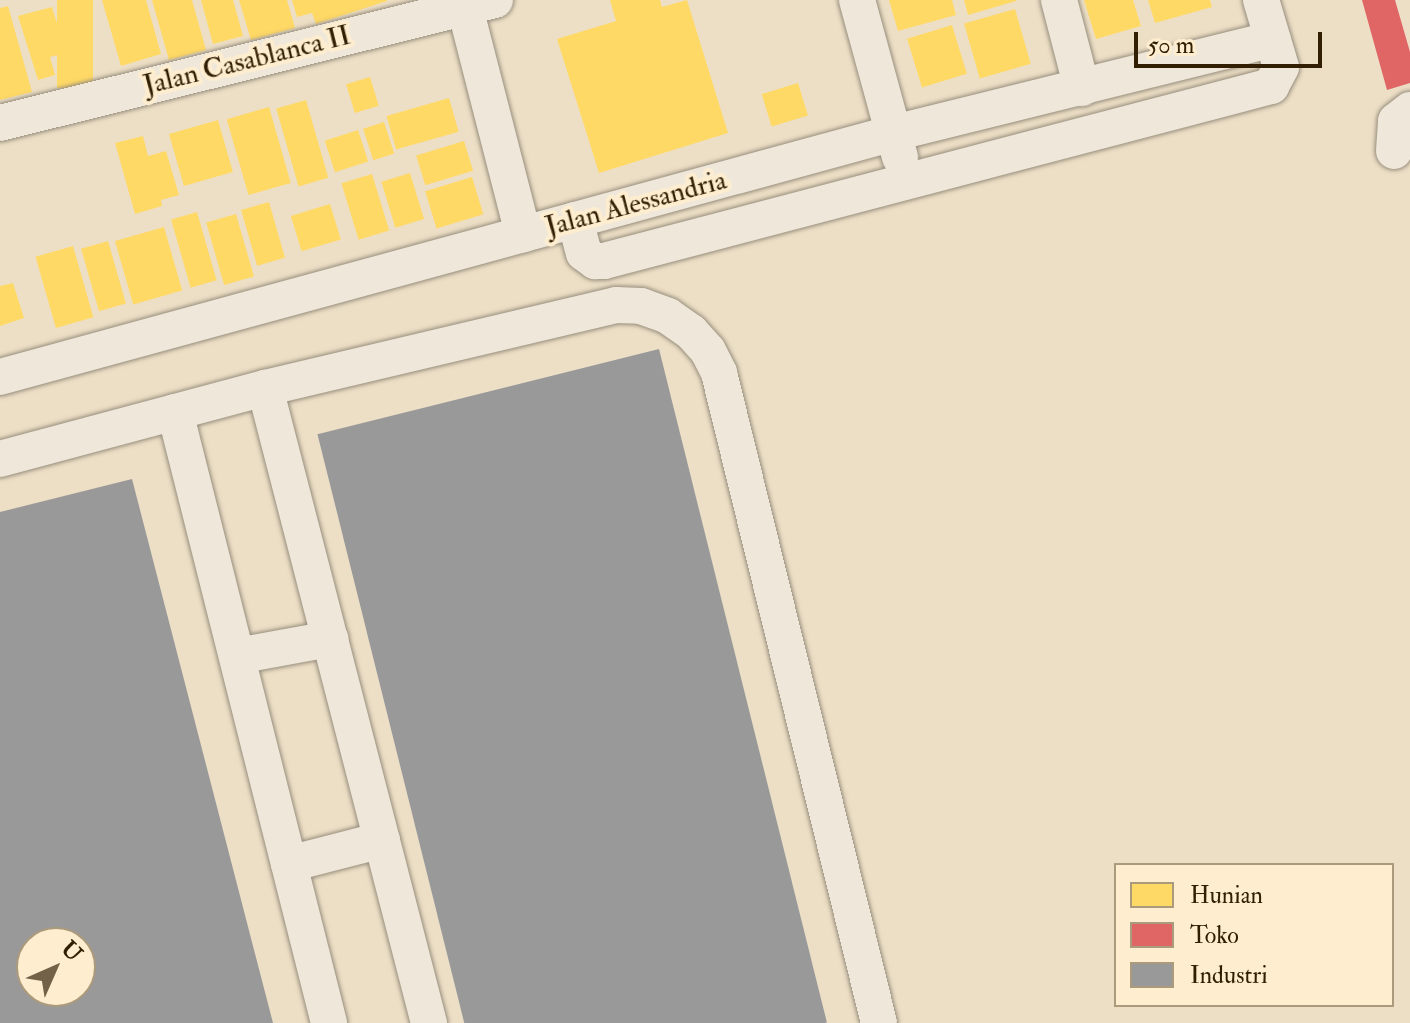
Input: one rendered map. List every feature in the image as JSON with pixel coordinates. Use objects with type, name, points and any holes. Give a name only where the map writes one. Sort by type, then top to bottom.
[{"type":"street","points":[[857,0],[907,182]]},
{"type":"street","points":[[1059,0],[1082,88]]},
{"type":"street","points":[[575,220],[584,253],[595,261],[604,261],[1271,86],[1281,72],[1261,0]]},
{"type":"street","points":[[473,2],[523,234]]},
{"type":"street","name":"Jalan Casablanca II","points":[[0,123],[473,2]]},
{"type":"street","name":"Jalan Alessandria","points":[[0,377],[894,133],[1273,39]]},
{"type":"street","points":[[1394,151],[1396,121],[1410,110]]},
{"type":"street","points":[[0,459],[265,388],[616,305],[641,306],[668,316],[691,332],[708,351],[719,373],[879,1023]]},
{"type":"street","points":[[265,388],[429,1023]]},
{"type":"street","points":[[175,412],[329,1023]]},
{"type":"street","points":[[237,656],[330,639]]},
{"type":"street","points":[[289,864],[382,840]]},
{"type":"building: Hunian","points":[[57,0],[93,0],[93,88],[57,88]]},
{"type":"building: Hunian","points":[[102,0],[146,0],[161,54],[121,66]]},
{"type":"building: Hunian","points":[[152,0],[192,0],[206,50],[169,60]]},
{"type":"building: Hunian","points":[[201,0],[233,0],[243,36],[213,44]]},
{"type":"building: Hunian","points":[[239,0],[287,0],[295,28],[251,40]]},
{"type":"building: Hunian","points":[[292,0],[387,1],[316,24],[312,13],[297,17]]},
{"type":"building: Hunian","points":[[610,0],[660,0],[662,7],[687,0],[728,133],[599,173],[557,39],[616,21]]},
{"type":"building: Hunian","points":[[889,0],[952,0],[956,15],[898,31]]},
{"type":"building: Hunian","points":[[964,0],[1016,0],[1016,1],[968,15]]},
{"type":"building: Hunian","points":[[1084,0],[1133,0],[1141,26],[1096,39]]},
{"type":"building: Hunian","points":[[1148,0],[1210,0],[1212,7],[1155,23]]},
{"type":"building: Hunian","points":[[8,6],[32,92],[0,100],[0,8]]},
{"type":"building: Hunian","points":[[52,7],[66,53],[50,57],[55,75],[38,80],[18,16]]},
{"type":"building: Hunian","points":[[1015,9],[1031,64],[980,78],[964,24]]},
{"type":"building: Hunian","points":[[952,25],[967,74],[922,88],[907,39]]},
{"type":"building: Hunian","points":[[370,77],[379,106],[355,113],[346,84]]},
{"type":"building: Hunian","points":[[798,83],[808,116],[772,127],[762,94]]},
{"type":"building: Hunian","points":[[449,98],[459,132],[396,150],[387,116]]},
{"type":"building: Hunian","points":[[306,100],[328,178],[299,186],[276,109]]},
{"type":"building: Hunian","points":[[269,107],[291,183],[248,195],[227,119]]},
{"type":"building: Hunian","points":[[218,120],[233,172],[184,186],[169,134]]},
{"type":"building: Hunian","points":[[384,122],[394,153],[373,160],[363,129]]},
{"type":"building: Hunian","points":[[358,130],[368,161],[335,172],[325,141]]},
{"type":"building: Hunian","points":[[143,136],[148,156],[166,151],[179,195],[161,200],[162,206],[135,214],[115,143]]},
{"type":"building: Hunian","points":[[464,141],[473,171],[425,185],[416,156]]},
{"type":"building: Hunian","points":[[410,173],[424,219],[395,228],[381,182]]},
{"type":"building: Hunian","points":[[372,174],[389,230],[359,240],[341,183]]},
{"type":"building: Hunian","points":[[472,177],[483,214],[437,229],[425,191]]},
{"type":"building: Hunian","points":[[269,202],[285,258],[257,266],[241,210]]},
{"type":"building: Hunian","points":[[330,204],[341,239],[302,251],[291,216]]},
{"type":"building: Hunian","points":[[197,212],[217,280],[191,288],[171,219]]},
{"type":"building: Hunian","points":[[236,214],[254,276],[224,285],[206,223]]},
{"type":"building: Hunian","points":[[164,227],[182,290],[133,305],[115,241]]},
{"type":"building: Hunian","points":[[108,241],[126,303],[99,311],[81,249]]},
{"type":"building: Hunian","points":[[73,246],[93,317],[56,328],[36,257]]},
{"type":"building: Hunian","points":[[13,283],[24,318],[0,326],[0,286]]},
{"type":"building: Toko","points":[[1362,0],[1395,0],[1410,52],[1410,83],[1387,90]]},
{"type":"building: Industri","points":[[659,349],[827,1022],[464,1023],[317,434]]},
{"type":"building: Industri","points":[[132,479],[273,1023],[0,1023],[0,512]]}]
